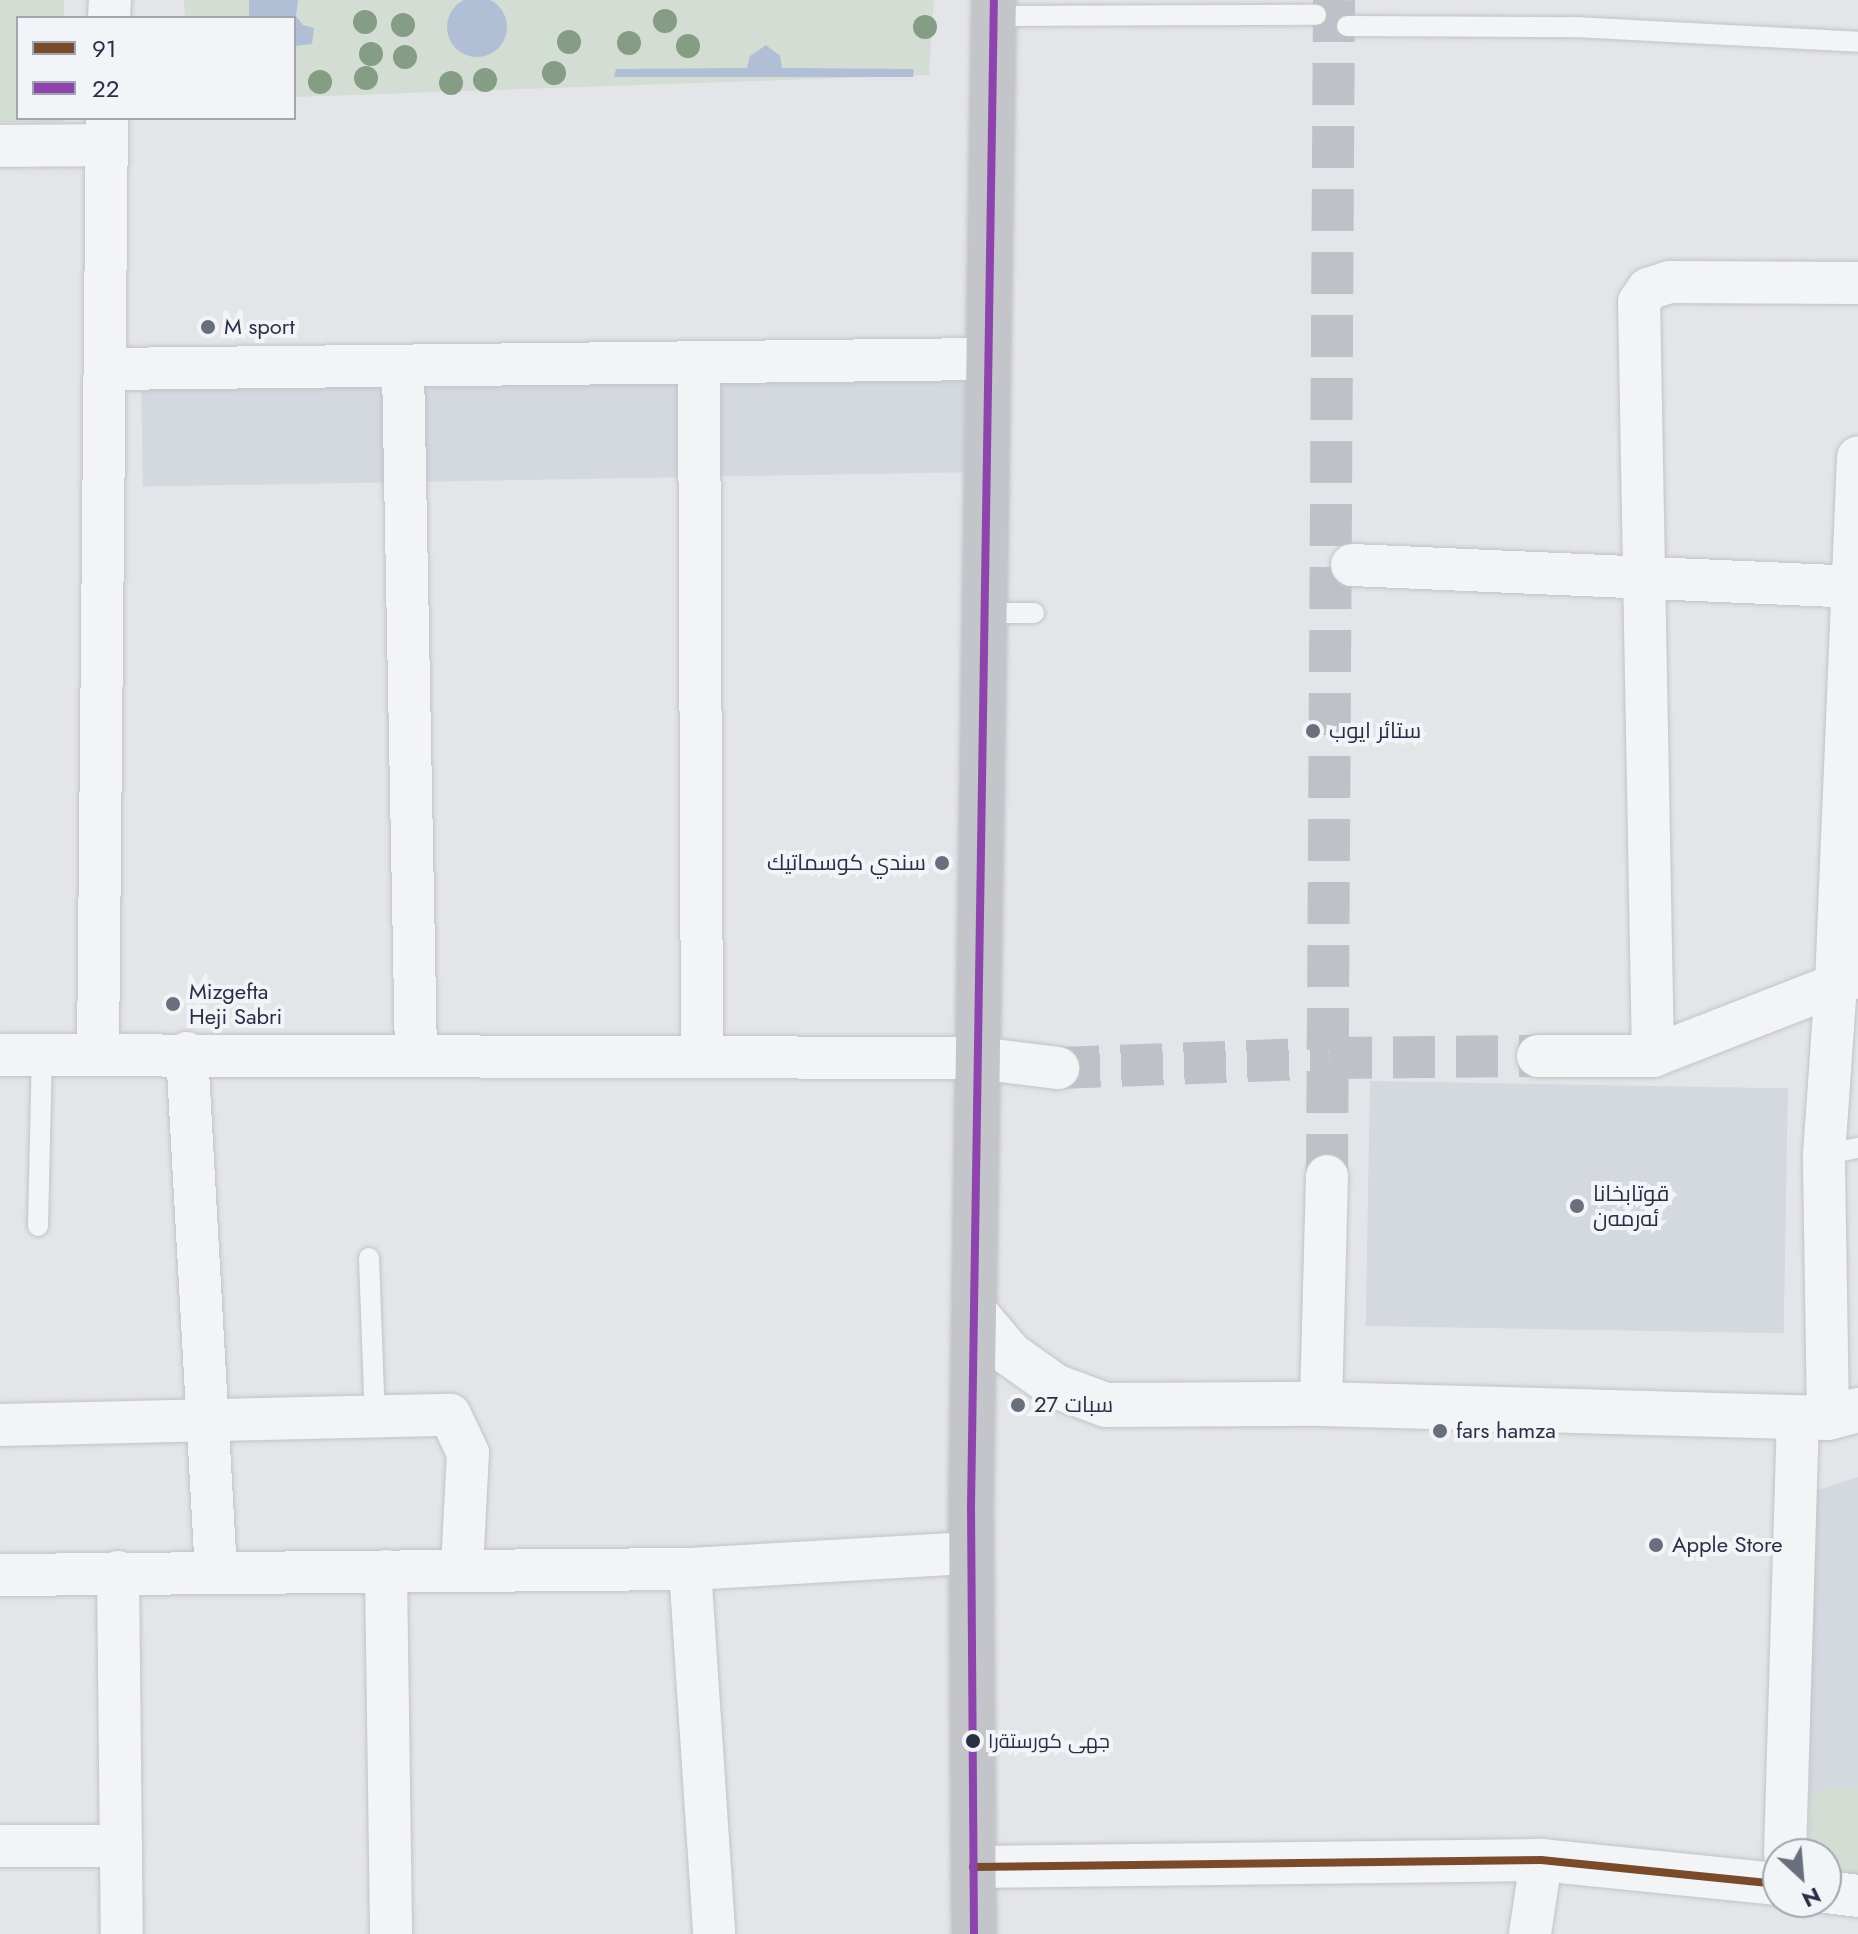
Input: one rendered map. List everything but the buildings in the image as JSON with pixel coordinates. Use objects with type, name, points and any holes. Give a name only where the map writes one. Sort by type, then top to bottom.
[{"type":"main road","points":[[974,1934],[971,1553],[976,1058],[994,8]]},
{"type":"street","points":[[0,146],[107,132],[98,1054]]},
{"type":"street","points":[[1653,1056],[1639,302],[1648,289],[1669,282],[1858,283]]},
{"type":"street","points":[[105,369],[987,359]]},
{"type":"street","points":[[699,364],[702,1057]]},
{"type":"street","points":[[403,367],[416,1056]]},
{"type":"street","points":[[1787,1838],[1828,1415],[1847,979],[1858,457]]},
{"type":"street","points":[[1352,565],[1855,586]]},
{"type":"street","points":[[1538,1056],[1653,1056],[1847,979]]},
{"type":"street","points":[[187,1053],[216,1572]]},
{"type":"street","points":[[0,1055],[187,1053],[976,1058],[1058,1068]]},
{"type":"street","points":[[1321,1404],[1327,1176]]},
{"type":"street","points":[[974,1311],[1010,1354],[1055,1386],[1106,1405],[1321,1404],[1828,1415]]},
{"type":"street","points":[[0,1425],[450,1415],[468,1453],[462,1569]]},
{"type":"street","points":[[0,1575],[690,1569],[971,1553]]},
{"type":"street","points":[[690,1569],[714,1934]]},
{"type":"street","points":[[386,1571],[391,1934]]},
{"type":"street","points":[[118,1572],[122,1934]]},
{"type":"street","points":[[0,1846],[121,1846]]},
{"type":"street","points":[[1530,1934],[1541,1860]]},
{"type":"street","points":[[973,1867],[1541,1860],[1762,1882]]},
{"type":"lane","points":[[994,8],[1316,15]]},
{"type":"lane","points":[[1347,26],[1575,27],[1858,42]]},
{"type":"lane","points":[[983,613],[1034,613]]},
{"type":"lane","points":[[38,1226],[42,1054]]},
{"type":"lane","points":[[369,1258],[375,1418]]},
{"type":"shaded area","points":[[0,0],[64,0],[64,16],[16,16],[16,120],[65,122],[0,122]]},
{"type":"shaded area","points":[[184,0],[934,0],[929,75],[296,97],[296,16],[185,16]]},
{"type":"shaded area","points":[[978,371],[980,472],[143,487],[141,386]]},
{"type":"shaded area","name":"قوتابخانا ئه‌رمه‌ن","points":[[1370,1081],[1788,1088],[1784,1333],[1366,1326]]},
{"type":"shaded area","points":[[1858,1477],[1858,1880],[1842,1867],[1842,1838],[1809,1838],[1812,1492]]},
{"type":"shaded area","points":[[1858,1786],[1858,1879],[1842,1878],[1842,1838],[1809,1838],[1810,1791]]},
{"type":"water","points":[[465,-1],[489,-1],[505,15],[505,39],[489,55],[465,55],[449,39],[449,15]]},
{"type":"water","points":[[249,0],[298,0],[296,16],[249,16]]},
{"type":"water","points":[[296,16],[303,25],[314,28],[312,44],[296,46]]},
{"type":"water","points":[[766,45],[780,56],[782,68],[914,69],[913,77],[614,77],[616,69],[747,68],[750,56]]},
{"type":"tunnel","points":[[1327,1176],[1334,0]]},
{"type":"tunnel","points":[[1058,1068],[1330,1058],[1538,1056]]},
{"type":"transit line","name":"22","points":[[974,1934],[971,1507],[994,0]]},
{"type":"transit line","name":"91","points":[[973,1867],[1541,1860],[1762,1882]]},
{"type":"place","name":"M sport","points":[[208,327]]},
{"type":"place","name":"ستائر ايوب","points":[[1313,731]]},
{"type":"place","name":"سندي کوسماتیك","points":[[942,863]]},
{"type":"place","name":"Mizgefta Heji Sabri","points":[[173,1004]]},
{"type":"place","name":"قوتابخانا ئه‌رمه‌ن","points":[[1577,1206]]},
{"type":"place","name":"27 سبات","points":[[1018,1405]]},
{"type":"place","name":"fars hamza","points":[[1440,1431]]},
{"type":"place","name":"Apple Store","points":[[1656,1545]]},
{"type":"place","name":"جهى كورستةرا","points":[[973,1741]]}]
